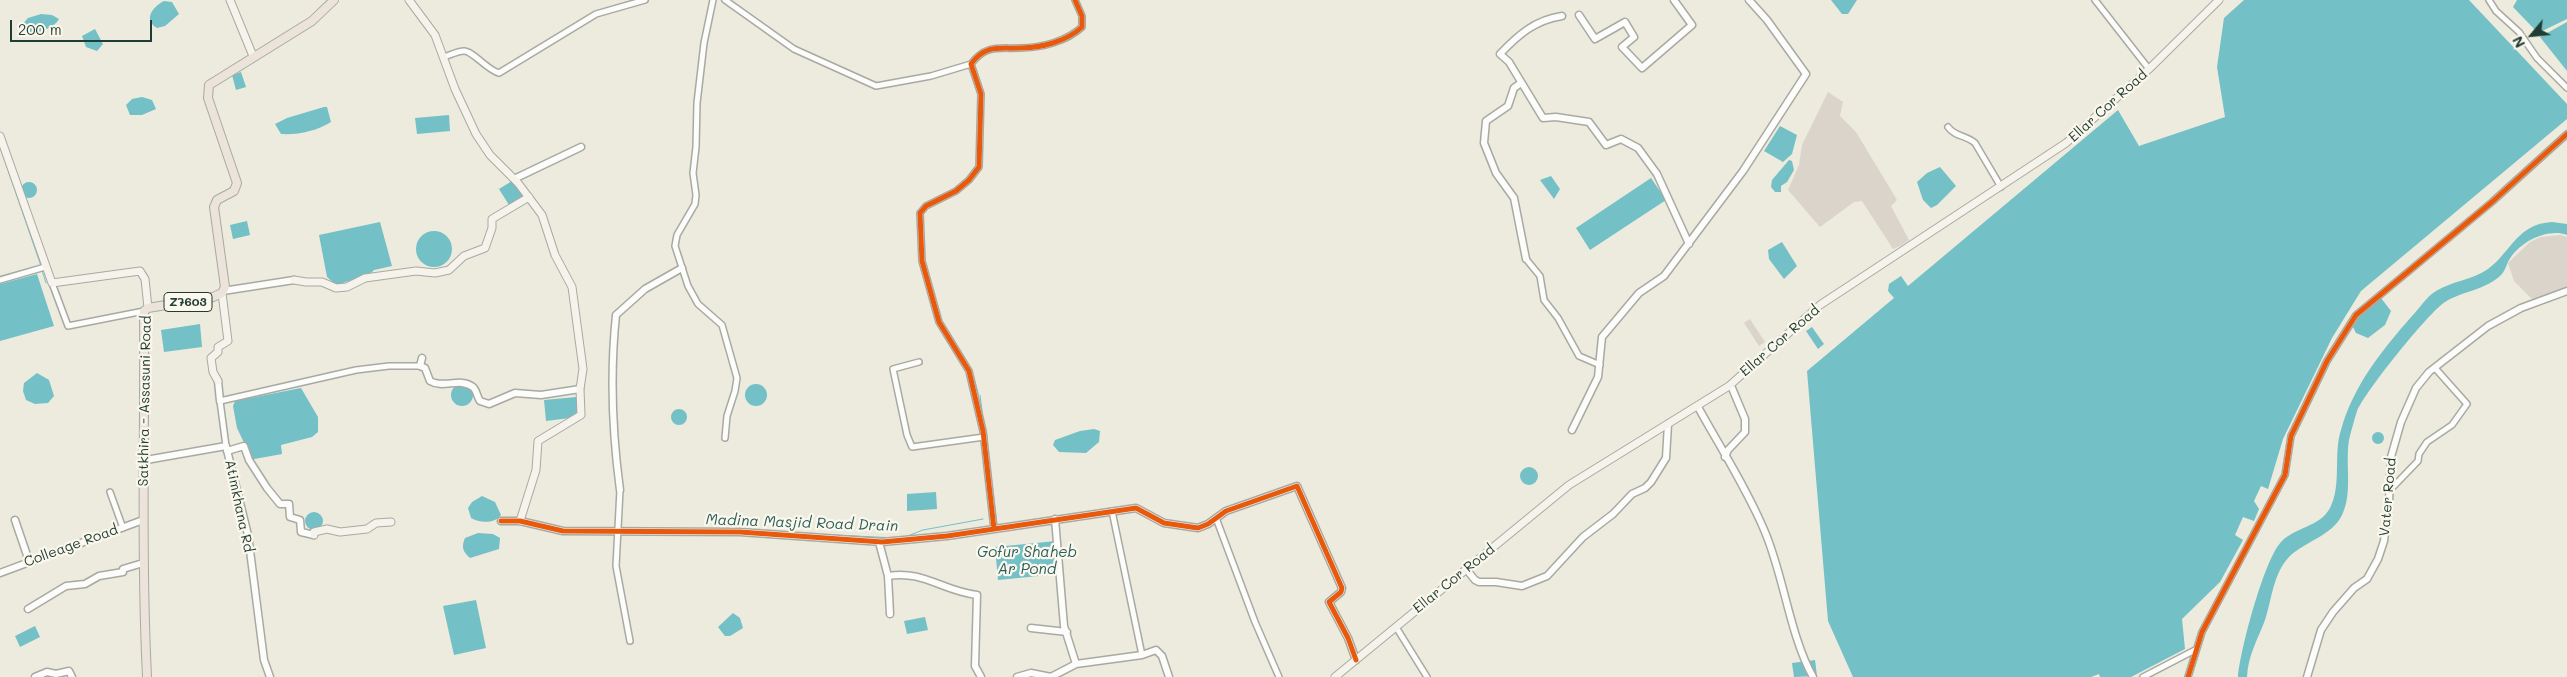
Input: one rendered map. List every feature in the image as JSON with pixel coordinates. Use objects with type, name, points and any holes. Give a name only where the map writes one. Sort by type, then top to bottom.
[{"type":"main road","points":[[230,0],[254,56]]},
{"type":"main road","name":"Z7603","points":[[223,292],[214,206],[217,200],[234,191],[237,183],[208,98],[209,85],[312,22],[334,0]]},
{"type":"main road","points":[[409,0],[435,35],[455,90],[476,134],[490,154],[514,179],[542,215],[555,255],[572,287],[583,369],[580,389],[581,415],[538,441],[536,470],[520,522]]},
{"type":"main road","name":"Ellar Cor Road","points":[[1335,677],[1569,485],[1698,407],[1729,386],[1820,305],[2066,144],[2149,69],[2219,0]]},
{"type":"main road","points":[[0,136],[45,268],[52,283],[140,272],[144,279],[146,310]]},
{"type":"main road","points":[[294,280],[322,282],[336,288],[347,287],[365,278],[416,271],[435,273],[448,270],[464,256],[485,248],[492,228],[492,219],[529,197]]},
{"type":"main road","points":[[218,381],[213,372],[211,358],[218,352],[218,347],[228,341],[223,292]]},
{"type":"main road","name":"Satkhira - Assasuni Road","points":[[147,677],[143,563],[146,460],[146,310],[213,297],[223,292]]},
{"type":"main road","points":[[314,535],[314,532],[326,529],[340,532],[367,529],[376,522],[391,522]]},
{"type":"street","points":[[444,57],[464,51],[470,52],[492,72],[499,73],[596,14],[645,0]]},
{"type":"street","points":[[713,0],[704,44],[697,103],[696,147],[693,173],[696,195],[695,204],[677,235],[675,246],[682,268],[698,304],[722,325],[736,378],[735,391],[727,416],[725,438]]},
{"type":"street","points":[[726,0],[794,49],[876,86],[932,76],[971,64],[977,55],[996,47],[1021,48],[1050,44],[1074,35],[1082,27],[1082,16],[1075,0]]},
{"type":"street","points":[[1579,15],[1595,39],[1625,22],[1634,37],[1622,47],[1642,68],[1692,25],[1674,0]]},
{"type":"street","points":[[1572,430],[1598,377],[1602,337],[1639,293],[1664,276],[1743,170],[1806,74],[1767,20],[1749,0]]},
{"type":"street","points":[[2095,0],[2149,69]]},
{"type":"street","points":[[2489,0],[2496,11],[2519,32],[2538,58],[2567,88]]},
{"type":"street","points":[[1562,16],[1546,18],[1518,34],[1500,54],[1509,62],[1543,118],[1556,116],[1589,122],[1606,145],[1620,139],[1638,148],[1657,174],[1688,244]]},
{"type":"street","points":[[971,64],[981,94],[979,167],[956,191],[926,206],[920,213],[920,238],[922,261],[939,322],[969,371],[984,437],[994,528]]},
{"type":"street","points":[[1521,83],[1514,88],[1508,106],[1486,121],[1484,144],[1496,173],[1514,198],[1526,259],[1540,276],[1544,300],[1558,318],[1579,356],[1600,365]]},
{"type":"street","points":[[1948,127],[1954,135],[1970,138],[1975,143],[2001,187]]},
{"type":"street","points":[[2188,677],[2202,632],[2241,563],[2285,475],[2291,436],[2326,361],[2356,316],[2492,202],[2567,134]]},
{"type":"street","points":[[514,179],[581,147]]},
{"type":"street","points":[[0,280],[45,268]]},
{"type":"street","points":[[630,641],[616,566],[616,530],[620,490],[612,404],[612,348],[616,315],[645,288],[682,268]]},
{"type":"street","points":[[223,292],[294,280]]},
{"type":"street","points":[[52,283],[68,326],[146,310]]},
{"type":"street","name":"Vater Road","points":[[2307,677],[2321,630],[2333,612],[2354,588],[2367,579],[2378,559],[2384,542],[2390,490],[2391,457],[2401,422],[2416,388],[2459,347],[2502,317],[2567,291]]},
{"type":"street","points":[[420,366],[422,358]]},
{"type":"street","points":[[919,362],[893,369],[912,448],[984,437]]},
{"type":"street","points":[[220,401],[356,370],[389,366],[420,366],[425,368],[428,379],[432,383],[465,383],[474,388],[480,401],[489,404],[515,393],[541,395],[580,389]]},
{"type":"street","points":[[2390,490],[2418,461],[2419,454],[2427,442],[2452,425],[2467,404],[2435,368]]},
{"type":"street","points":[[218,381],[227,448],[244,446],[249,460],[267,488],[280,504],[289,504],[290,517],[300,520],[301,532],[314,535]]},
{"type":"street","points":[[1725,457],[1728,450],[1745,432],[1744,419],[1732,388]]},
{"type":"street","points":[[1698,407],[1766,533],[1785,592],[1802,655],[1813,677]]},
{"type":"street","points":[[1466,569],[1479,582],[1496,582],[1522,586],[1547,576],[1583,537],[1613,514],[1632,494],[1645,488],[1651,482],[1666,458],[1668,424]]},
{"type":"street","name":"Atimkhana Rd","points":[[146,460],[227,448],[248,534],[264,660],[270,677]]},
{"type":"street","points":[[501,521],[520,522],[563,531],[740,532],[879,542],[1136,508],[1164,523],[1198,528],[1226,511],[1297,486],[1342,588],[1341,592],[1330,602],[1346,632],[1356,660]]},
{"type":"street","points":[[110,492],[123,528]]},
{"type":"street","points":[[1112,510],[1142,655]]},
{"type":"street","points":[[1216,518],[1255,622],[1279,677]]},
{"type":"street","points":[[1055,519],[1067,632],[1076,664]]},
{"type":"street","points":[[16,520],[29,561]]},
{"type":"street","name":"Colleage Road","points":[[0,573],[143,520]]},
{"type":"street","points":[[879,542],[888,576],[890,614]]},
{"type":"street","points":[[28,609],[66,586],[85,584],[99,576],[117,574],[123,572],[122,569],[143,563]]},
{"type":"street","points":[[888,576],[903,574],[927,578],[936,584],[961,593],[977,595],[975,666],[981,677]]},
{"type":"street","points":[[1396,627],[1427,677]]},
{"type":"street","points":[[1031,628],[1067,632]]},
{"type":"street","points":[[1017,677],[1031,673],[1051,677],[1076,664],[1142,655],[1156,650],[1162,656],[1168,677]]},
{"type":"street","points":[[2143,677],[2195,650]]},
{"type":"street","points":[[35,677],[47,672],[56,674],[69,671],[72,677]]},
{"type":"shaded area","points":[[1828,92],[1843,102],[1840,116],[1856,132],[1897,200],[1891,206],[1909,240],[1902,245],[1893,249],[1862,201],[1854,202],[1820,227],[1788,190],[1799,165],[1802,145]]},
{"type":"shaded area","points":[[2561,235],[2567,237],[2567,286],[2548,295],[2532,299],[2514,281],[2508,263],[2530,242],[2541,237]]},
{"type":"shaded area","points":[[1750,319],[1765,342],[1759,346],[1744,323]]},
{"type":"water","points":[[1831,0],[1857,0],[1848,14],[1842,14]]},
{"type":"water","points":[[2244,0],[2469,0],[2567,104],[2567,119],[2361,291],[2332,338],[2283,439],[2268,489],[2261,486],[2254,501],[2259,509],[2254,521],[2243,517],[2235,535],[2243,540],[2220,582],[2182,619],[2185,649],[2131,677],[2100,677],[2099,674],[2091,677],[1853,677],[1828,621],[1807,371],[1894,298],[1888,291],[1889,284],[1901,276],[1908,286],[2118,110],[2139,146],[2225,117],[2217,67],[2224,18]]},
{"type":"water","points":[[2517,0],[2567,0],[2567,19],[2538,33],[2513,7]]},
{"type":"water","points":[[164,1],[172,2],[179,14],[165,26],[157,28],[150,21],[151,13],[153,9]]},
{"type":"water","points":[[41,14],[52,15],[59,19],[53,26],[38,32],[24,34],[20,27],[28,18]]},
{"type":"water","points":[[2567,22],[2567,71],[2540,37]]},
{"type":"water","points":[[95,29],[103,44],[97,51],[86,47],[82,36]]},
{"type":"water","points":[[241,72],[246,87],[236,90],[232,75]]},
{"type":"water","points":[[142,97],[152,100],[156,109],[142,115],[130,115],[126,105],[132,99]]},
{"type":"water","points":[[327,107],[331,122],[314,130],[294,134],[281,134],[275,124],[287,118]]},
{"type":"water","points":[[449,115],[450,131],[417,134],[415,118]]},
{"type":"water","points":[[1780,126],[1797,135],[1792,154],[1783,162],[1764,151]]},
{"type":"water","points":[[1789,160],[1792,161],[1794,170],[1787,182],[1781,186],[1781,192],[1775,192],[1771,187],[1772,180]]},
{"type":"water","points":[[1940,167],[1956,186],[1937,205],[1931,208],[1923,200],[1917,182],[1927,173]]},
{"type":"water","points":[[1551,176],[1560,189],[1554,199],[1540,180]]},
{"type":"water","points":[[1651,178],[1666,200],[1590,250],[1576,228]]},
{"type":"water","points":[[512,181],[517,184],[524,196],[509,205],[499,189]]},
{"type":"water","points":[[29,182],[37,190],[29,198],[21,190]]},
{"type":"water","points":[[247,221],[250,235],[233,239],[230,225]]},
{"type":"water","points":[[380,222],[392,266],[374,270],[369,275],[336,285],[327,277],[319,235]]},
{"type":"water","points":[[2552,222],[2567,224],[2567,235],[2552,233],[2536,237],[2516,251],[2505,270],[2496,279],[2489,284],[2452,298],[2436,309],[2411,337],[2362,401],[2357,411],[2349,440],[2348,488],[2342,515],[2332,528],[2295,551],[2279,571],[2265,620],[2251,654],[2247,677],[2238,677],[2243,647],[2254,606],[2274,552],[2287,537],[2314,523],[2326,514],[2334,499],[2341,430],[2353,398],[2370,369],[2390,342],[2432,293],[2482,273],[2496,262],[2523,233],[2540,224]]},
{"type":"water","points":[[434,231],[441,232],[447,236],[451,242],[451,256],[447,262],[441,266],[434,267],[427,266],[421,262],[417,256],[416,249],[417,242],[421,236],[427,232]]},
{"type":"water","points":[[1782,242],[1797,266],[1784,279],[1769,259],[1768,250]]},
{"type":"water","points":[[37,274],[54,326],[0,341],[0,284]]},
{"type":"water","points":[[2381,298],[2391,311],[2385,325],[2368,338],[2356,333],[2353,327],[2358,318]]},
{"type":"water","points":[[200,324],[202,347],[164,352],[161,330]]},
{"type":"water","points":[[1812,327],[1824,344],[1818,349],[1806,331]]},
{"type":"water","points":[[37,373],[49,380],[54,396],[48,403],[35,404],[26,400],[23,391],[24,383]]},
{"type":"water","points":[[462,384],[472,391],[473,395],[466,405],[462,406],[452,399],[451,395],[458,385]]},
{"type":"water","points":[[756,384],[766,391],[767,395],[760,405],[756,406],[746,399],[745,395],[752,385]]},
{"type":"water","points":[[301,388],[318,417],[318,432],[312,437],[281,445],[282,454],[249,460],[247,449],[237,428],[233,406],[235,401]]},
{"type":"water","points":[[576,397],[578,417],[546,421],[544,400]]},
{"type":"water","points":[[679,409],[685,411],[687,417],[685,423],[679,425],[673,423],[671,417],[673,411]]},
{"type":"water","points":[[1094,429],[1100,431],[1099,442],[1086,453],[1059,452],[1053,445],[1055,440],[1080,431]]},
{"type":"water","points":[[2378,432],[2384,438],[2378,444],[2372,438]]},
{"type":"water","points":[[1529,467],[1535,470],[1538,476],[1535,482],[1529,485],[1523,482],[1520,476],[1523,470]]},
{"type":"water","points":[[936,492],[937,509],[907,511],[907,494]]},
{"type":"water","points":[[482,496],[495,502],[501,515],[495,520],[487,522],[471,518],[468,508],[472,502]]},
{"type":"water","points":[[314,512],[320,515],[323,521],[320,527],[314,530],[308,527],[305,521],[308,515]]},
{"type":"water","points":[[478,533],[493,534],[500,538],[499,549],[470,558],[463,549],[463,544],[465,538]]},
{"type":"water","name":"Gofur Shaheb Ar Pond","points":[[1056,541],[1059,574],[998,580],[995,547]]},
{"type":"water","points":[[476,600],[486,648],[454,655],[443,606]]},
{"type":"water","points":[[733,613],[740,618],[743,628],[730,636],[725,636],[718,627]]},
{"type":"water","points":[[925,617],[928,630],[907,634],[904,621]]},
{"type":"water","points":[[35,626],[40,637],[20,647],[15,636]]},
{"type":"water","points":[[1815,660],[1817,676],[1794,677],[1792,663]]},
{"type":"waterway","points":[[0,147],[41,266]]},
{"type":"waterway","points":[[952,196],[965,187]]},
{"type":"waterway","points":[[42,270],[46,283]]},
{"type":"waterway","points":[[973,375],[978,393]]},
{"type":"waterway","points":[[980,395],[984,426]]},
{"type":"waterway","points":[[988,450],[997,525]]},
{"type":"waterway","name":"Madina Masjid Road Drain","points":[[905,537],[923,530],[983,519]]},
{"type":"waterway","points":[[598,528],[615,528]]},
{"type":"waterway","name":"Madina Masjid Road Drain","points":[[768,531],[814,534]]},
{"type":"waterway","name":"Madina Masjid Road Drain","points":[[833,535],[897,538]]},
{"type":"cycle path","points":[[994,529],[983,431],[969,371],[939,322],[922,261],[920,213],[926,206],[956,191],[969,180],[979,167],[981,94],[971,64],[988,50],[1037,47],[1062,40],[1076,32],[1082,27],[1082,16],[1075,0]]},
{"type":"cycle path","points":[[2188,677],[2202,632],[2285,475],[2291,436],[2327,361],[2356,315],[2492,202],[2567,134]]},
{"type":"cycle path","points":[[501,521],[520,521],[563,531],[740,532],[882,542],[947,536],[1136,508],[1164,523],[1198,528],[1208,524],[1226,511],[1297,486],[1342,588],[1341,592],[1329,602],[1348,638],[1356,660]]}]
